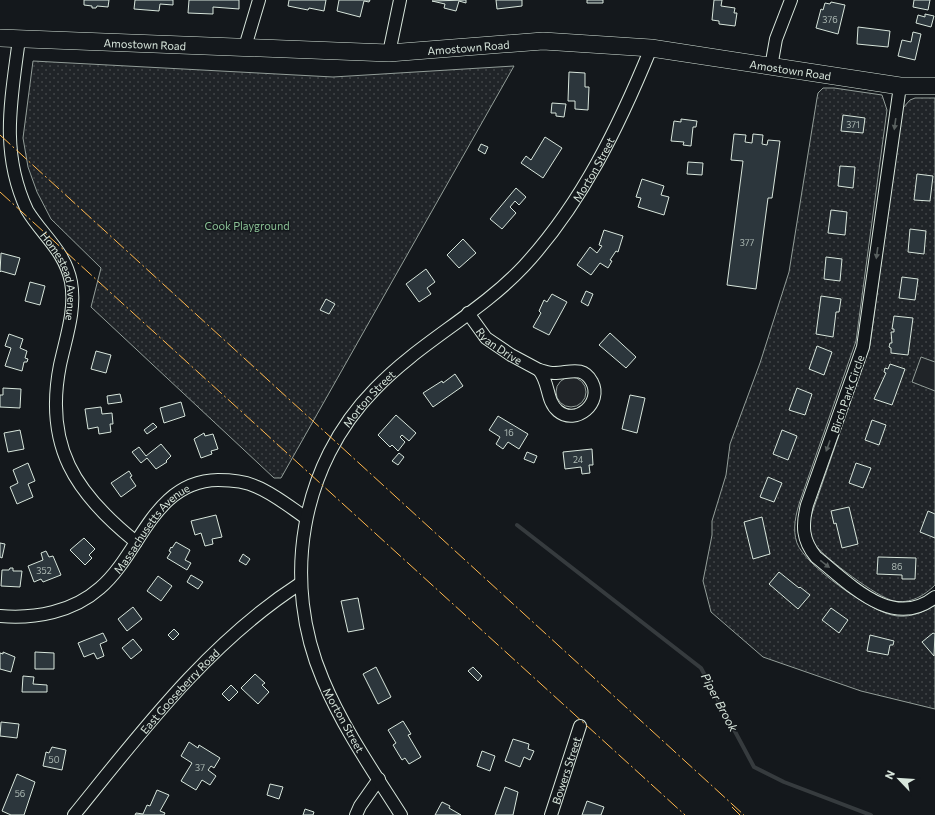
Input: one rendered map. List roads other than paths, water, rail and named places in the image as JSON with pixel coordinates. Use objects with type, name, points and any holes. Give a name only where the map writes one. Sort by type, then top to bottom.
[{"type":"street","points":[[245,47],[259,0]]},
{"type":"street","points":[[389,53],[400,0]]},
{"type":"street","points":[[771,67],[776,39],[791,0]]},
{"type":"street","name":"Amostown Road","points":[[0,38],[389,53],[543,41],[651,48],[900,86],[935,86]]},
{"type":"street","name":"Homestead Avenue","points":[[19,39],[7,125],[8,156],[11,172],[28,212],[53,243],[64,260],[72,290],[70,324],[60,366],[56,393],[59,437],[68,462],[87,495],[103,515],[136,542]]},
{"type":"street","name":"Morton Street","points":[[401,815],[339,714],[322,678],[309,639],[301,583],[301,554],[306,518],[314,487],[337,437],[353,413],[375,388],[400,365],[514,277],[560,222],[586,182],[612,135],[651,48]]},
{"type":"street","name":"Birch Park Circle","points":[[900,86],[863,347],[807,505],[803,531],[809,549],[816,557],[881,605],[897,609],[910,608],[923,604],[935,597]]},
{"type":"street","name":"Ryan Drive","points":[[468,313],[486,338],[539,370],[554,373],[573,370],[585,374],[591,380],[594,388],[594,397],[591,405],[585,411],[577,415],[569,415],[560,412],[552,403],[548,384],[539,370]]},
{"type":"street","name":"Massachusetts Avenue","points":[[0,616],[33,616],[56,611],[78,602],[100,588],[110,578],[166,502],[183,489],[203,481],[233,480],[256,486],[306,518]]},
{"type":"street","name":"East Gooseberry Road","points":[[74,815],[146,727],[188,679],[249,621],[301,583]]},
{"type":"street","name":"Bowers Street","points":[[551,815],[580,726]]},
{"type":"street","points":[[356,815],[360,806],[379,779]]},
{"type":"waterway","name":"Piper Brook","points":[[517,525],[701,668],[754,767],[784,782],[871,815]]},
{"type":"park label","name":"Cook Playground","points":[[247,225]]}]
